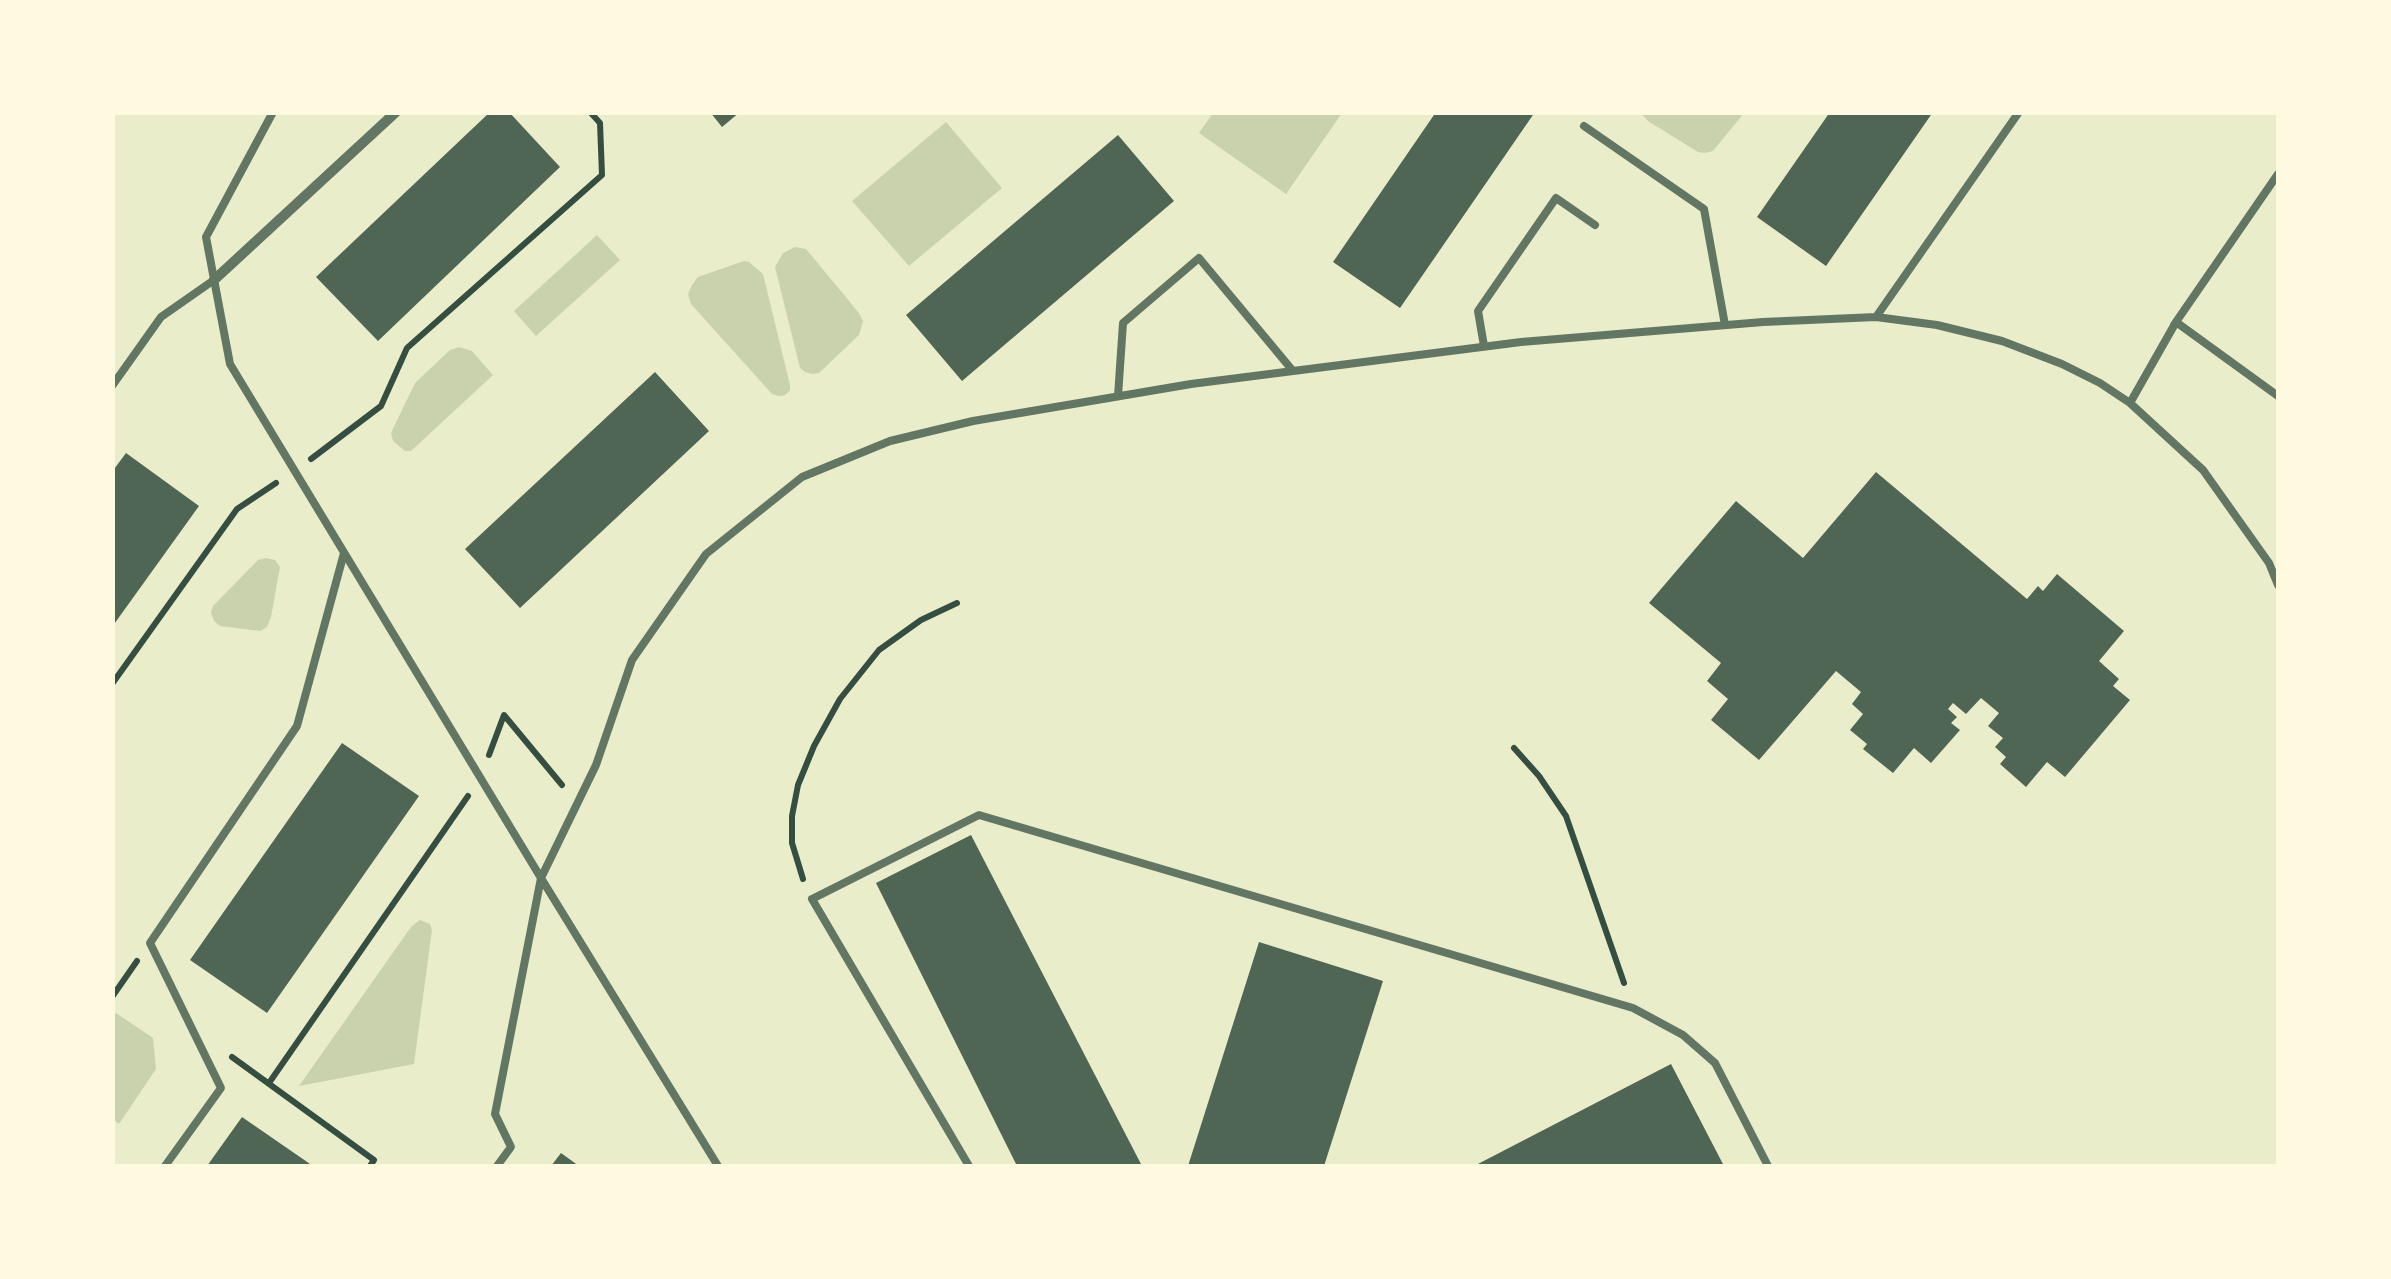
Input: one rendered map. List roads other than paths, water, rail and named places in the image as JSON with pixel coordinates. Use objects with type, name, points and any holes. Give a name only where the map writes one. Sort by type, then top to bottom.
[{"type":"street","points":[[214,280],[396,112]]},
{"type":"lane","points":[[273,112],[206,237],[230,364],[718,1166]]},
{"type":"lane","points":[[1876,317],[2019,112]]},
{"type":"lane","points":[[1584,126],[1704,209],[1725,325]]},
{"type":"lane","points":[[2130,403],[2176,322],[2278,174]]},
{"type":"lane","points":[[1484,346],[1478,311],[1556,198],[1595,225]]},
{"type":"lane","points":[[1118,396],[1123,323],[1199,258],[1293,371]]},
{"type":"lane","points":[[112,386],[161,317],[214,280]]},
{"type":"lane","points":[[497,1166],[511,1147],[494,1114],[542,878],[596,764],[632,660],[706,554],[802,477],[890,441],[973,421],[1190,384],[1484,346],[1725,325],[1876,317],[1937,325],[2002,341],[2062,364],[2130,403],[2203,470],[2274,565],[2278,585]]},
{"type":"lane","points":[[2176,322],[2278,396]]},
{"type":"lane","points":[[165,1166],[221,1088],[150,943],[297,726],[344,553]]},
{"type":"lane","points":[[969,1166],[812,899],[978,815],[1633,1008],[1683,1036],[1715,1062],[1768,1166]]}]
